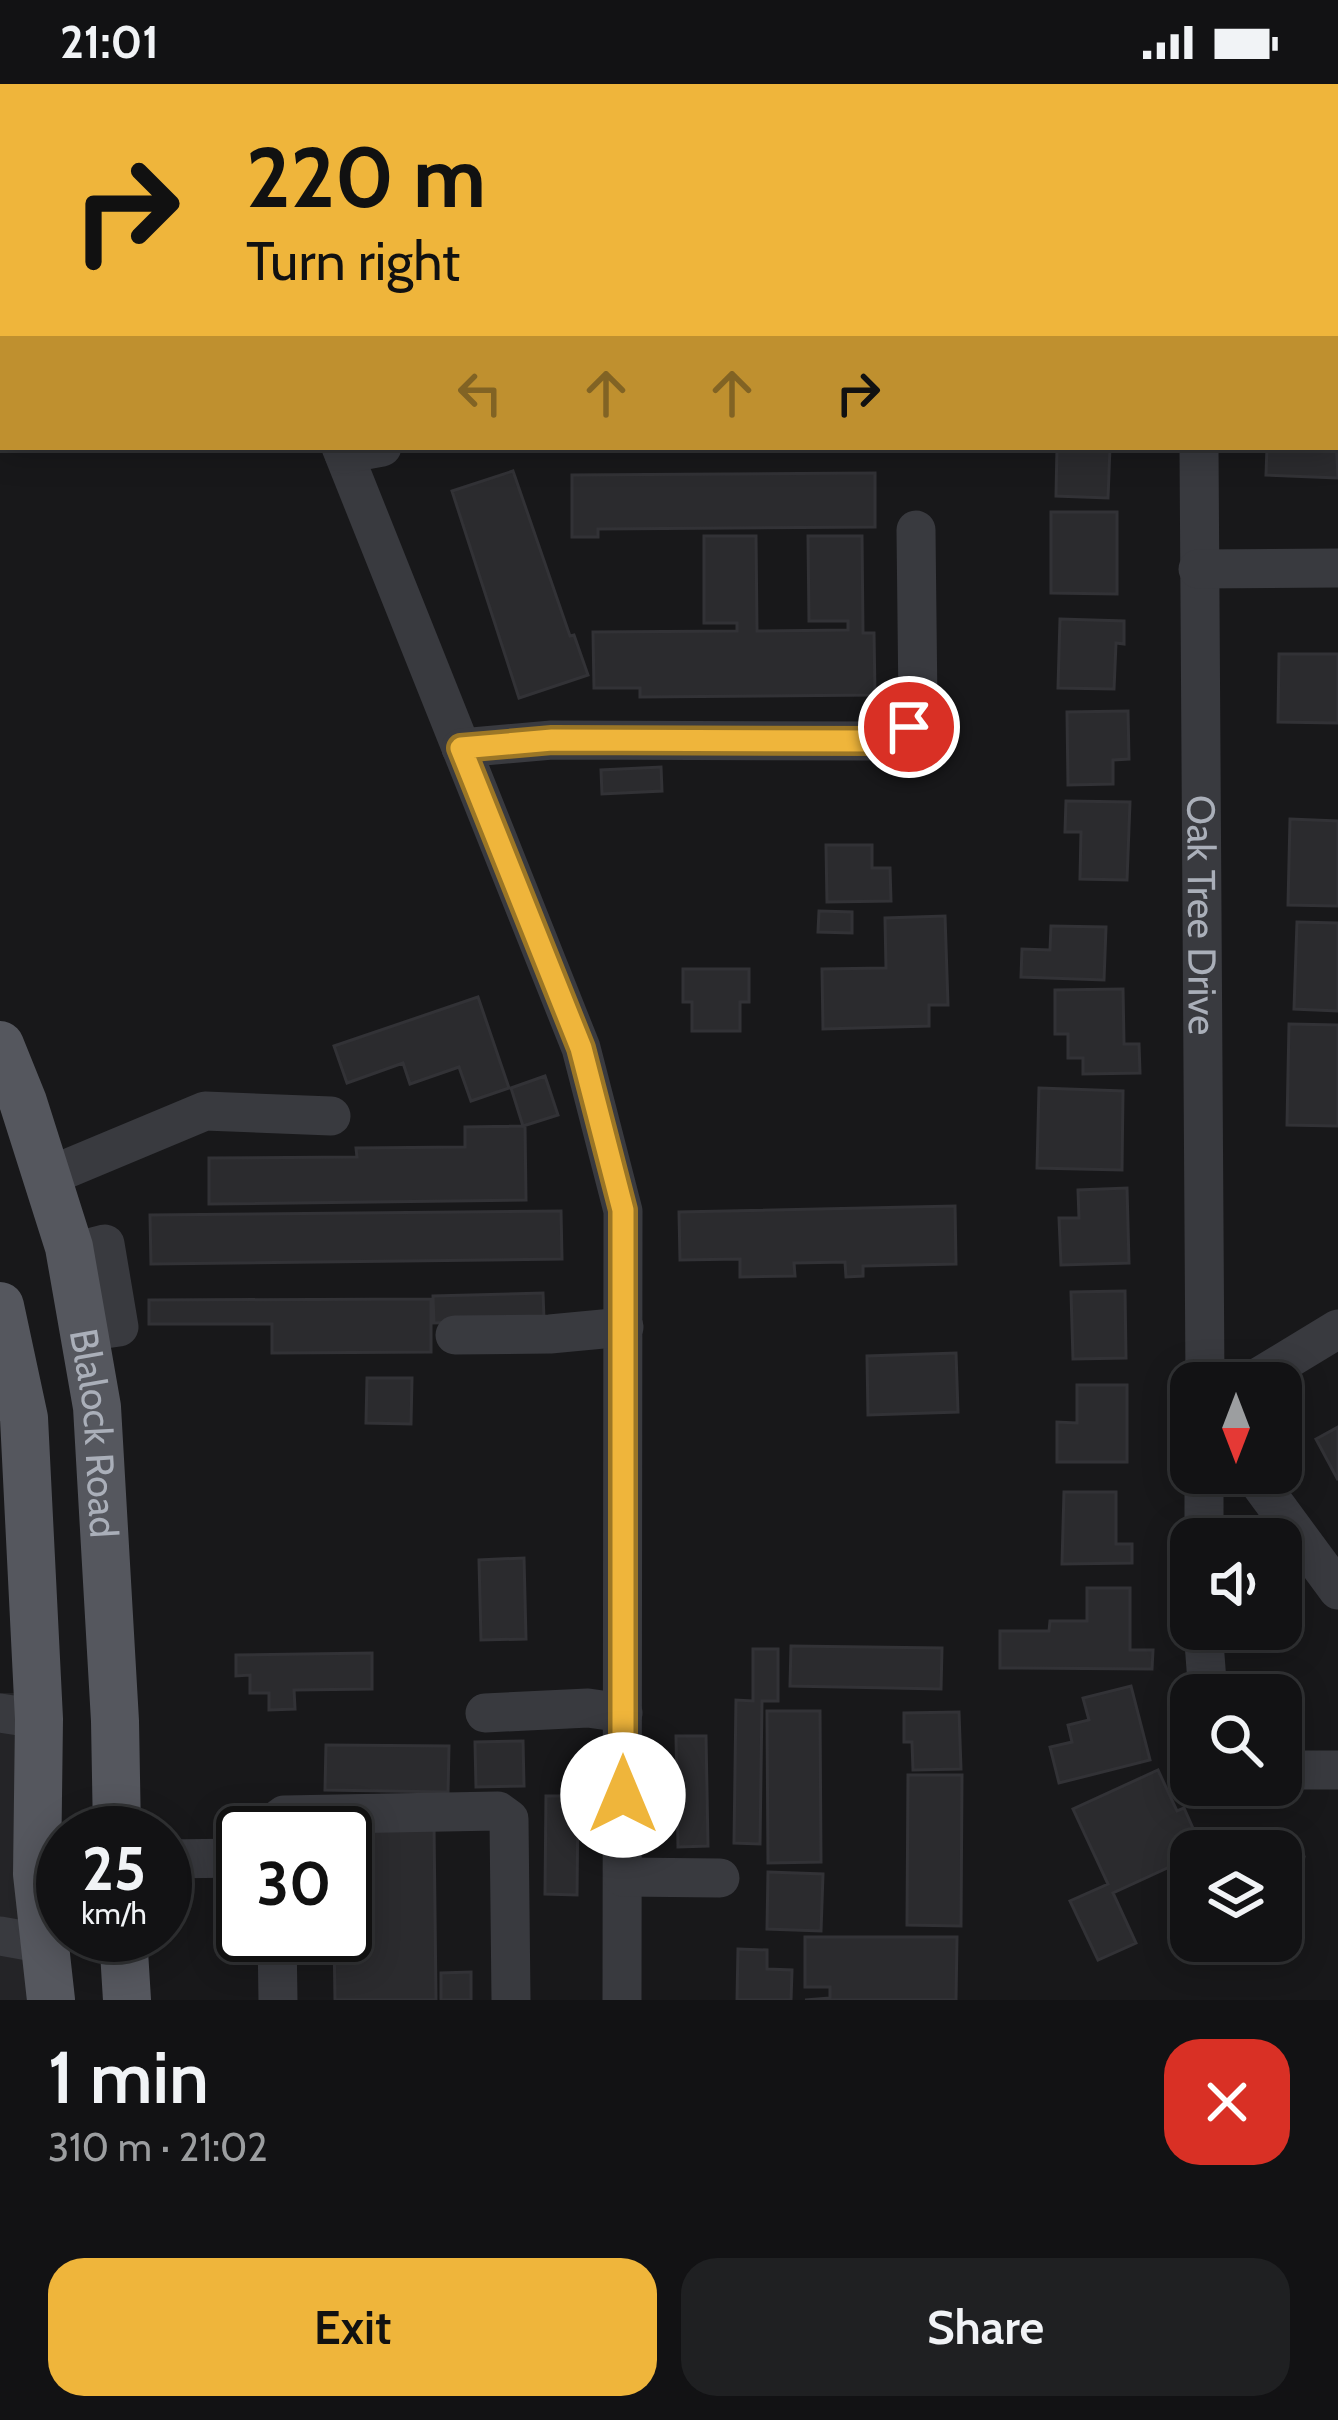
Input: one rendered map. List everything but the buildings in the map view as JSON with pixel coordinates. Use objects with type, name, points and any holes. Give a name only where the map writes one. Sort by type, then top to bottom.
[{"type":"main road","name":"Blalock Road","points":[[0,1045],[11,1107],[46,1177],[70,1253],[97,1408],[117,1806]]},
{"type":"main road","name":"Blalock Road","points":[[0,1306],[24,1418],[20,1716],[37,1874],[22,1940],[44,1999]]},
{"type":"main road","points":[[20,1716],[115,1721]]},
{"type":"main road","points":[[125,1962],[127,2000]]},
{"type":"street","points":[[355,450],[461,748],[581,1048],[623,1210],[622,2000]]},
{"type":"street","name":"Oak Tree Drive","points":[[1199,450],[1205,1362]]},
{"type":"street","points":[[461,748],[552,740],[885,741],[909,727],[918,707],[916,530]]},
{"type":"street","points":[[1198,569],[1338,568]]},
{"type":"street","points":[[46,1177],[205,1111],[331,1116]]},
{"type":"street","points":[[455,1335],[624,1327]]},
{"type":"street","points":[[1284,1362],[1338,1329]]},
{"type":"street","points":[[1267,1494],[1338,1590]]},
{"type":"street","points":[[485,1713],[588,1708],[623,1713]]},
{"type":"street","points":[[1302,1770],[1338,1770]]},
{"type":"street","points":[[372,1813],[498,1811],[509,1819],[511,2000]]},
{"type":"street","points":[[623,1877],[720,1878]]},
{"type":"street","points":[[277,1962],[278,2000]]},
{"type":"shaded area","points":[[0,1693],[14,1693],[29,2000],[0,2000]]},
{"type":"route","points":[[623,1795],[623,1210],[581,1048],[461,748],[552,740],[885,741],[909,727]]}]
